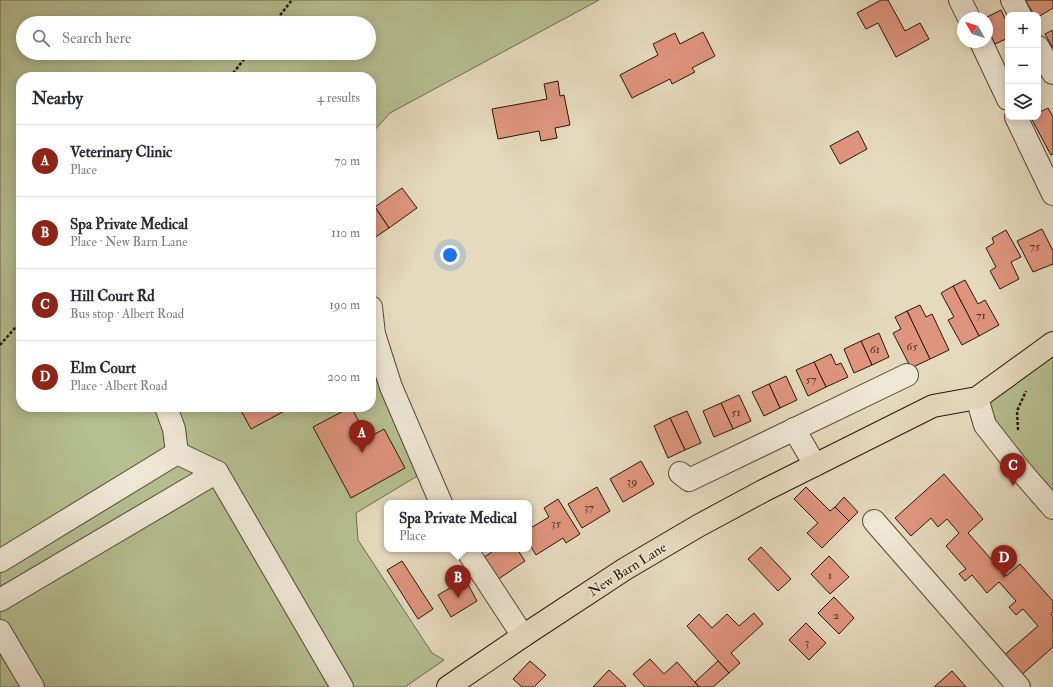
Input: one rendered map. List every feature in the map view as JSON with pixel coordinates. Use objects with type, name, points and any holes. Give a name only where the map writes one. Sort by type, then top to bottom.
[{"type":"main road","name":"New Barn Lane","points":[[448,687],[625,569],[698,526],[763,491],[933,406],[977,398],[1053,343]]},
{"type":"street","points":[[960,0],[966,12]]},
{"type":"street","points":[[1012,0],[1018,12]]},
{"type":"street","points":[[984,48],[1005,93]]},
{"type":"street","points":[[1039,48],[1053,73]]},
{"type":"street","points":[[1017,120],[1053,194]]},
{"type":"street","points":[[376,340],[391,387],[440,500]]},
{"type":"street","points":[[680,473],[689,480],[907,375]]},
{"type":"street","points":[[977,398],[985,425],[1020,470],[1053,508]]},
{"type":"street","points":[[168,412],[174,429],[177,453]]},
{"type":"street","points":[[794,430],[815,465]]},
{"type":"street","points":[[177,453],[218,472],[342,687]]},
{"type":"street","points":[[0,561],[177,453]]},
{"type":"street","points":[[0,600],[218,472]]},
{"type":"street","points":[[874,521],[1019,687]]},
{"type":"street","points":[[468,552],[523,636]]},
{"type":"street","points":[[0,631],[33,687]]},
{"type":"path","points":[[279,16],[292,0]]},
{"type":"path","points":[[234,72],[244,60]]},
{"type":"path","points":[[0,345],[16,327]]},
{"type":"path","points":[[1018,434],[1017,411],[1026,390]]},
{"type":"green space","points":[[0,0],[599,0],[390,113],[376,128],[376,72],[16,72],[16,412],[376,412],[376,360],[419,475],[356,513],[358,540],[432,653],[444,660],[405,687],[0,687]]},
{"type":"green space","points":[[1053,343],[1053,508],[977,398]]},
{"type":"building","points":[[881,0],[888,0],[905,31],[920,23],[929,39],[896,57],[878,23],[866,29],[857,13]]},
{"type":"building","points":[[1053,0],[1053,8],[1041,15],[1041,12],[1032,12],[1026,1]]},
{"type":"building","points":[[1001,10],[1005,19],[1005,39],[995,44],[993,40],[993,14]]},
{"type":"building","points":[[1053,30],[1053,48],[1045,34]]},
{"type":"building","points":[[703,32],[715,56],[692,68],[695,72],[672,84],[670,79],[632,98],[620,75],[658,55],[653,44],[675,33],[680,44]]},
{"type":"building","points":[[558,81],[560,96],[564,95],[570,125],[555,128],[557,138],[541,141],[539,131],[498,139],[492,109],[547,99],[544,84]]},
{"type":"building","points":[[1048,108],[1053,117],[1053,154],[1051,155],[1032,120],[1041,120],[1041,112]]},
{"type":"building","points":[[858,131],[867,149],[840,164],[830,146]]},
{"type":"building","points":[[402,188],[417,208],[389,228],[376,206]]},
{"type":"building","points":[[376,208],[389,228],[376,237]]},
{"type":"building","points":[[1042,229],[1053,251],[1053,264],[1033,272],[1017,241]]},
{"type":"building","points":[[1006,230],[1021,257],[1011,262],[1019,279],[1000,289],[990,271],[996,267],[986,248],[994,243],[992,238]]},
{"type":"building","points":[[965,280],[978,304],[985,300],[999,325],[979,336],[953,286]]},
{"type":"building","points":[[953,286],[979,336],[962,345],[948,320],[954,317],[941,293]]},
{"type":"building","points":[[920,305],[926,317],[932,314],[949,350],[930,359],[907,311]]},
{"type":"building","points":[[907,311],[930,359],[911,368],[893,333],[901,329],[895,317]]},
{"type":"building","points":[[879,333],[889,357],[872,365],[861,341]]},
{"type":"building","points":[[861,341],[872,365],[854,373],[844,349]]},
{"type":"building","points":[[831,354],[836,365],[841,363],[848,377],[826,387],[814,362]]},
{"type":"building","points":[[814,362],[826,387],[808,396],[796,370]]},
{"type":"building","points":[[786,376],[797,400],[780,408],[769,384]]},
{"type":"building","points":[[769,384],[780,408],[764,416],[752,392]]},
{"type":"building","points":[[739,395],[751,421],[733,429],[721,403]]},
{"type":"building","points":[[721,403],[733,429],[714,437],[703,411]]},
{"type":"building","points":[[687,411],[701,443],[685,450],[670,418]]},
{"type":"building","points":[[242,412],[283,412],[251,429]]},
{"type":"building","points":[[342,412],[354,412],[368,438],[384,429],[405,468],[351,498],[313,427]]},
{"type":"building","points":[[670,418],[685,450],[668,458],[654,426]]},
{"type":"building","points":[[641,461],[654,484],[623,502],[610,479]]},
{"type":"building","points":[[944,474],[983,519],[968,533],[1006,576],[1020,564],[1053,601],[1053,612],[1051,614],[1053,617],[1053,647],[1018,678],[1001,658],[1038,626],[1023,609],[1016,615],[1009,607],[1016,601],[999,582],[987,593],[972,575],[965,581],[959,574],[966,569],[946,546],[959,533],[947,519],[938,527],[931,518],[911,536],[895,518]]},
{"type":"building","points":[[597,487],[610,511],[582,528],[568,504]]},
{"type":"building","points":[[806,487],[830,511],[835,507],[849,521],[822,548],[807,533],[818,523],[794,499]]},
{"type":"building","points":[[844,497],[858,512],[849,521],[835,507]]},
{"type":"building","points":[[558,499],[580,534],[566,543],[563,538],[536,555],[532,548],[532,527],[549,517],[544,508]]},
{"type":"building","points":[[761,547],[791,579],[778,591],[748,559]]},
{"type":"building","points":[[492,552],[519,552],[525,561],[497,580],[483,558]]},
{"type":"building","points":[[829,556],[849,577],[830,594],[811,574]]},
{"type":"building","points":[[402,561],[433,609],[418,619],[387,570]]},
{"type":"building","points":[[465,579],[477,601],[451,617],[438,595]]},
{"type":"building","points":[[834,597],[854,618],[839,634],[818,613]]},
{"type":"building","points":[[754,613],[763,624],[731,653],[740,663],[729,673],[687,626],[699,614],[712,628],[727,614],[739,626]]},
{"type":"building","points":[[806,623],[826,643],[809,660],[789,640]]},
{"type":"building","points":[[650,659],[664,674],[677,662],[699,687],[645,687],[633,674]]},
{"type":"building","points":[[530,661],[546,675],[534,687],[522,687],[513,679]]},
{"type":"building","points":[[718,661],[729,673],[713,687],[699,687],[695,682]]},
{"type":"building","points":[[609,670],[626,686],[593,687]]},
{"type":"building","points":[[952,671],[966,687],[934,687]]},
{"type":"place","name":"Veterinary Clinic","points":[[362,453]]},
{"type":"place","name":"Hill Court Rd","points":[[1013,486]]},
{"type":"place","name":"Elm Court","points":[[1004,578]]},
{"type":"place","name":"Spa Private Medical","points":[[458,598]]}]
